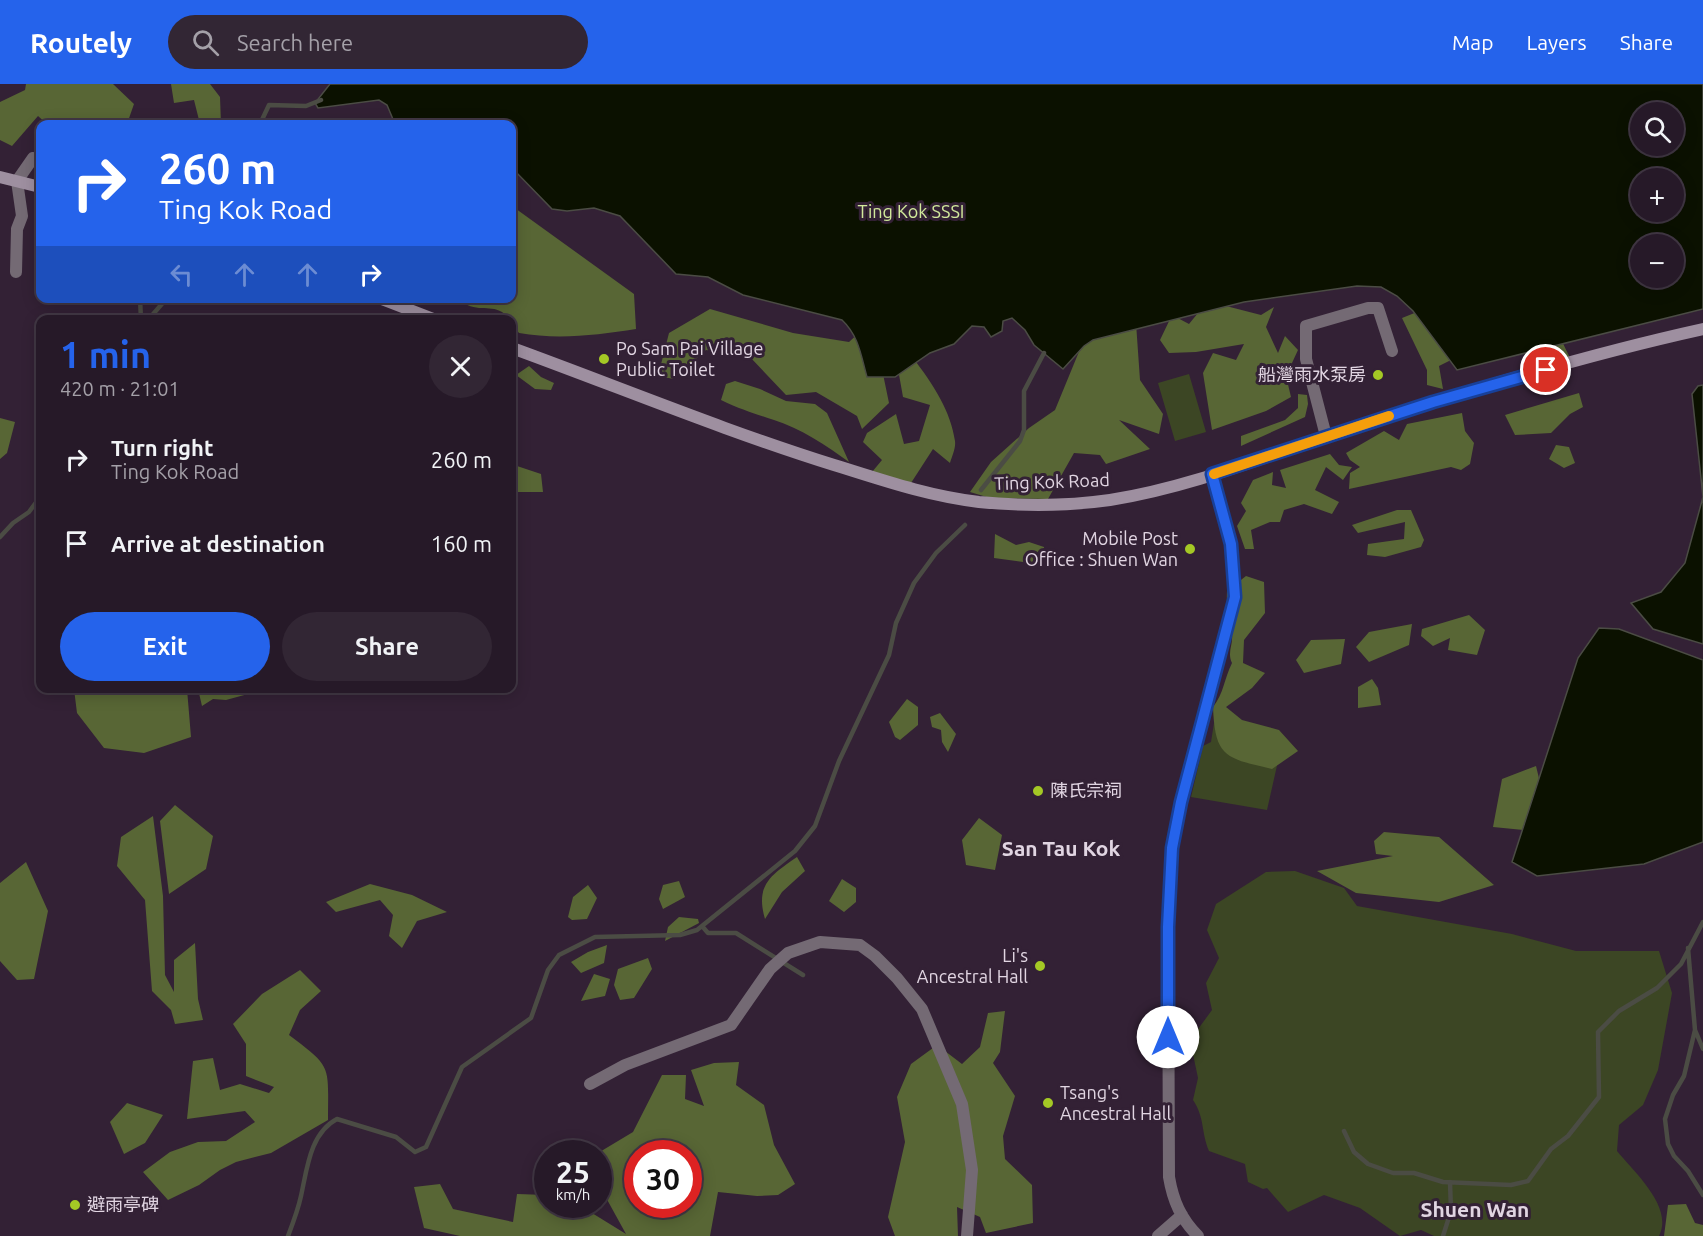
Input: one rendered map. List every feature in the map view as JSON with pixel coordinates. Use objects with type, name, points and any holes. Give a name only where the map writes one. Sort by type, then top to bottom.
[{"type":"main road","points":[[0,177],[36,186]]},
{"type":"main road","points":[[392,303],[423,315]]},
{"type":"main road","name":"Ting Kok Road","points":[[516,350],[758,442],[912,490],[948,498],[983,502],[1052,504],[1107,501],[1212,474],[1433,402],[1659,339],[1703,329]]},
{"type":"street","points":[[16,272],[17,230],[22,216],[17,181],[33,158]]},
{"type":"street","points":[[1326,436],[1306,359],[1306,326],[1368,308],[1378,308],[1392,351]]},
{"type":"street","points":[[1198,1236],[1182,1215],[1171,1190],[1168,1162],[1168,927],[1172,848],[1184,790],[1235,597],[1231,544],[1212,474]]},
{"type":"street","points":[[590,1084],[625,1065],[731,1025],[777,962],[804,946],[820,942],[860,945],[897,978],[922,1010],[955,1086],[965,1119],[972,1170],[967,1236]]},
{"type":"street","points":[[1158,1236],[1182,1215]]},
{"type":"green space","points":[[26,84],[113,84],[134,104],[128,120],[42,120],[38,116],[12,146],[0,140],[0,102],[25,90]]},
{"type":"green space","points":[[171,84],[210,84],[220,97],[221,120],[199,120],[194,100],[174,103]]},
{"type":"green space","points":[[516,209],[634,294],[636,329],[593,335],[563,336],[519,333],[516,329],[516,315],[505,315],[497,310],[464,304],[516,303]]},
{"type":"green space","points":[[848,284],[896,337],[928,378],[950,420],[955,444],[950,463],[933,449],[911,483],[872,472],[882,460],[863,442],[867,433],[896,414],[904,444],[919,441],[930,405],[903,397],[898,369],[883,374],[889,403],[862,429],[857,416],[816,392],[786,395],[750,357],[706,350],[674,379],[658,376],[669,333],[710,309],[793,333],[849,342],[862,330]]},
{"type":"green space","points":[[1226,306],[1261,315],[1274,307],[1266,327],[1278,353],[1285,336],[1298,350],[1286,376],[1291,397],[1266,411],[1212,430],[1203,373],[1213,353],[1236,360],[1244,344],[1196,352],[1169,353],[1160,340],[1172,315],[1189,324],[1198,313]]},
{"type":"green space","points":[[1417,312],[1450,349],[1451,360],[1439,366],[1443,389],[1427,385],[1427,370],[1402,318]]},
{"type":"green space","points":[[1136,323],[1140,380],[1163,414],[1159,434],[1119,420],[1150,449],[1106,464],[1100,455],[1074,453],[1048,499],[990,498],[970,492],[991,462],[1029,428],[1055,410],[1085,337]]},
{"type":"green space","points":[[1556,329],[1570,358],[1536,367],[1530,353],[1539,334]]},
{"type":"green space","points":[[529,366],[541,377],[554,383],[551,390],[535,389],[516,375]]},
{"type":"green space","points":[[1189,374],[1206,432],[1175,441],[1158,383]]},
{"type":"green space","points":[[735,381],[786,401],[815,404],[827,413],[849,462],[784,423],[721,400],[726,384]]},
{"type":"green space","points":[[1579,393],[1583,407],[1570,414],[1551,433],[1515,435],[1505,415]]},
{"type":"green space","points":[[1298,394],[1307,395],[1308,404],[1305,417],[1241,446],[1241,436],[1285,420],[1298,408]]},
{"type":"green space","points":[[1462,413],[1465,431],[1474,443],[1470,464],[1461,470],[1451,467],[1349,489],[1350,473],[1360,467],[1350,460],[1346,453],[1384,431],[1399,440],[1407,424]]},
{"type":"green space","points":[[0,418],[15,422],[7,453],[0,459]]},
{"type":"green space","points":[[1556,445],[1569,447],[1575,463],[1564,468],[1549,459]]},
{"type":"green space","points":[[1330,454],[1339,465],[1352,467],[1343,480],[1326,467],[1315,490],[1339,502],[1332,514],[1304,504],[1284,510],[1280,522],[1270,522],[1251,530],[1254,549],[1245,549],[1237,526],[1246,511],[1241,503],[1253,480],[1273,472],[1272,485],[1286,488],[1280,470]]},
{"type":"green space","points":[[516,466],[541,474],[543,492],[516,492]]},
{"type":"green space","points":[[1397,510],[1411,510],[1424,540],[1421,547],[1385,557],[1367,555],[1368,544],[1404,539],[1405,522],[1358,533],[1352,525]]},
{"type":"green space","points":[[995,534],[1016,545],[1029,542],[1044,547],[1045,565],[994,558]]},
{"type":"green space","points":[[1246,576],[1264,582],[1265,613],[1244,640],[1243,663],[1265,673],[1252,688],[1226,707],[1242,720],[1279,730],[1298,751],[1272,769],[1244,762],[1226,753],[1220,746],[1214,724],[1213,707],[1232,663],[1230,656],[1232,635],[1227,591]]},
{"type":"green space","points":[[1469,615],[1485,630],[1477,655],[1448,650],[1450,638],[1433,646],[1421,636],[1422,629]]},
{"type":"green space","points":[[1412,624],[1409,645],[1369,662],[1356,647],[1369,632]]},
{"type":"green space","points":[[1345,639],[1341,664],[1304,673],[1296,660],[1311,640]]},
{"type":"green space","points":[[1372,679],[1378,688],[1381,705],[1358,708],[1358,687]]},
{"type":"green space","points":[[74,693],[187,693],[191,737],[144,753],[104,748],[77,713]]},
{"type":"green space","points":[[199,693],[248,694],[226,700],[213,699],[202,706]]},
{"type":"green space","points":[[907,699],[918,707],[918,725],[900,740],[895,737],[889,722]]},
{"type":"green space","points":[[940,713],[956,734],[948,752],[942,742],[941,730],[932,727],[930,717]]},
{"type":"green space","points":[[1214,723],[1283,739],[1267,810],[1191,797],[1203,746],[1211,742]]},
{"type":"green space","points":[[1536,766],[1544,799],[1535,831],[1493,827],[1502,779]]},
{"type":"green space","points":[[175,805],[213,836],[206,869],[169,894],[160,821]]},
{"type":"green space","points":[[153,816],[163,896],[165,975],[174,992],[174,960],[195,943],[198,999],[203,1020],[175,1024],[171,1010],[152,991],[145,900],[117,866],[121,837]]},
{"type":"green space","points":[[979,818],[1002,835],[995,870],[966,865],[962,840]]},
{"type":"green space","points":[[1384,832],[1439,837],[1494,885],[1439,902],[1356,893],[1317,871],[1393,856],[1376,854],[1374,841]]},
{"type":"green space","points":[[797,857],[805,871],[782,892],[765,919],[762,907],[764,889],[773,876]]},
{"type":"green space","points":[[26,862],[48,911],[34,979],[17,980],[0,961],[0,883]]},
{"type":"green space","points":[[1295,871],[1344,888],[1357,906],[1512,934],[1576,951],[1659,951],[1672,993],[1658,1070],[1643,1105],[1619,1125],[1617,1151],[1642,1179],[1657,1202],[1662,1225],[1659,1236],[1434,1236],[1421,1230],[1400,1236],[1360,1208],[1324,1195],[1288,1212],[1267,1188],[1263,1189],[1248,1182],[1245,1164],[1209,1151],[1199,1113],[1193,1100],[1198,1078],[1190,1040],[1212,1010],[1206,983],[1219,958],[1207,930],[1216,904],[1266,872]]},
{"type":"green space","points":[[842,879],[856,888],[856,902],[844,912],[829,901]]},
{"type":"green space","points":[[679,881],[685,897],[663,909],[659,899],[663,885]]},
{"type":"green space","points":[[370,884],[412,895],[447,912],[417,921],[402,948],[389,936],[393,915],[380,900],[336,912],[326,902]]},
{"type":"green space","points":[[588,885],[597,898],[587,919],[572,920],[568,917],[573,897]]},
{"type":"green space","points":[[679,917],[698,919],[699,923],[665,941],[668,927]]},
{"type":"green space","points":[[607,945],[604,963],[581,973],[571,962],[588,952]]},
{"type":"green space","points":[[648,958],[652,969],[634,998],[620,1000],[614,985],[618,969]]},
{"type":"green space","points":[[300,970],[321,991],[300,1010],[289,1035],[314,1054],[325,1069],[328,1088],[328,1120],[271,1153],[236,1162],[199,1185],[168,1200],[143,1172],[170,1152],[198,1142],[226,1141],[255,1122],[245,1111],[187,1119],[193,1061],[213,1058],[220,1090],[240,1084],[269,1093],[274,1087],[246,1076],[246,1044],[233,1024],[262,994]]},
{"type":"green space","points":[[594,974],[610,979],[605,996],[581,1001]]},
{"type":"green space","points":[[1005,1011],[1000,1052],[993,1063],[1015,1096],[1003,1136],[1005,1159],[1032,1185],[1033,1223],[986,1233],[980,1217],[957,1207],[958,1236],[895,1236],[888,1217],[905,1142],[897,1097],[911,1064],[937,1045],[962,1064],[980,1047],[988,1013]]},
{"type":"green space","points":[[739,1062],[736,1085],[764,1105],[774,1145],[795,1184],[778,1195],[757,1196],[718,1192],[710,1236],[460,1236],[424,1228],[414,1187],[440,1184],[453,1209],[513,1222],[517,1194],[534,1195],[534,1218],[600,1218],[626,1234],[612,1209],[612,1145],[633,1132],[662,1075],[686,1075],[685,1099],[704,1106],[691,1070],[714,1063]]},
{"type":"green space","points":[[127,1103],[163,1115],[145,1143],[124,1154],[110,1122]]},
{"type":"green space","points":[[1686,1204],[1695,1223],[1703,1225],[1703,1236],[1664,1236],[1668,1205]]},
{"type":"shaded area","points":[[330,84],[1703,84],[1703,309],[1457,370],[1413,311],[1397,296],[1381,287],[1357,286],[1244,302],[1093,340],[1084,346],[1063,369],[1034,345],[1025,330],[1012,318],[1003,321],[1002,331],[991,337],[984,327],[972,326],[954,344],[930,353],[895,377],[867,377],[856,340],[842,320],[743,295],[708,277],[676,274],[620,216],[594,208],[567,211],[552,209],[516,172],[516,120],[393,120],[387,105],[379,100],[318,108],[315,103]]},
{"type":"shaded area","points":[[1703,385],[1703,497],[1692,394],[1698,386]]},
{"type":"shaded area","points":[[1703,497],[1703,644],[1653,629],[1631,603],[1661,592],[1685,563]]},
{"type":"shaded area","points":[[1599,628],[1619,629],[1703,660],[1703,842],[1644,864],[1537,876],[1512,862],[1578,658]]},
{"type":"waterway","points":[[262,120],[269,105],[306,106],[321,100]]},
{"type":"waterway","points":[[140,303],[141,315]]},
{"type":"waterway","points":[[152,315],[163,303]]},
{"type":"waterway","points":[[981,490],[1020,441],[1024,430],[1024,391],[1044,353]]},
{"type":"waterway","points":[[0,537],[13,523],[29,512],[36,502]]},
{"type":"waterway","points":[[288,1236],[311,1153],[315,1142],[328,1125],[337,1119],[396,1137],[415,1152],[426,1147],[462,1067],[531,1018],[548,970],[559,955],[595,937],[680,935],[697,930],[795,851],[815,826],[839,761],[889,655],[896,623],[914,583],[936,553],[965,525]]},
{"type":"waterway","points":[[1344,1131],[1354,1152],[1368,1164],[1393,1173],[1414,1173],[1443,1182],[1511,1185],[1528,1181],[1551,1149],[1568,1136],[1599,1097],[1598,1032],[1619,1011],[1657,988],[1681,964],[1703,922]]},
{"type":"waterway","points":[[702,926],[708,933],[736,933],[803,975]]},
{"type":"waterway","points":[[1688,948],[1695,1030],[1703,1049]]},
{"type":"waterway","points":[[1695,1030],[1684,1076],[1673,1095],[1665,1119],[1668,1144],[1674,1156],[1688,1171],[1703,1195]]},
{"type":"waterway","points":[[1443,1236],[1451,1211],[1450,1182]]},
{"type":"slow traffic","points":[[1214,474],[1389,416]]},
{"type":"place","name":"Po Sam Pai Village Public Toilet","points":[[604,359]]},
{"type":"place","name":"船灣雨水泵房","points":[[1378,375]]},
{"type":"place","name":"Mobile Post Office : Shuen Wan","points":[[1190,549]]},
{"type":"place","name":"陳氏宗祠","points":[[1038,791]]},
{"type":"place","name":"Li's Ancestral Hall","points":[[1040,966]]},
{"type":"place","name":"Tsang's Ancestral Hall","points":[[1048,1103]]},
{"type":"place","name":"避雨亭碑","points":[[75,1205]]},
{"type":"district","name":"San Tau Kok","points":[[1061,849]]},
{"type":"district","name":"Shuen Wan","points":[[1475,1210]]},
{"type":"route","points":[[1168,1037],[1168,927],[1172,848],[1181,802],[1218,673],[1235,597],[1231,544],[1212,474],[1433,402],[1546,370]]},
{"type":"park label","name":"Ting Kok SSSI","points":[[911,212]]}]
